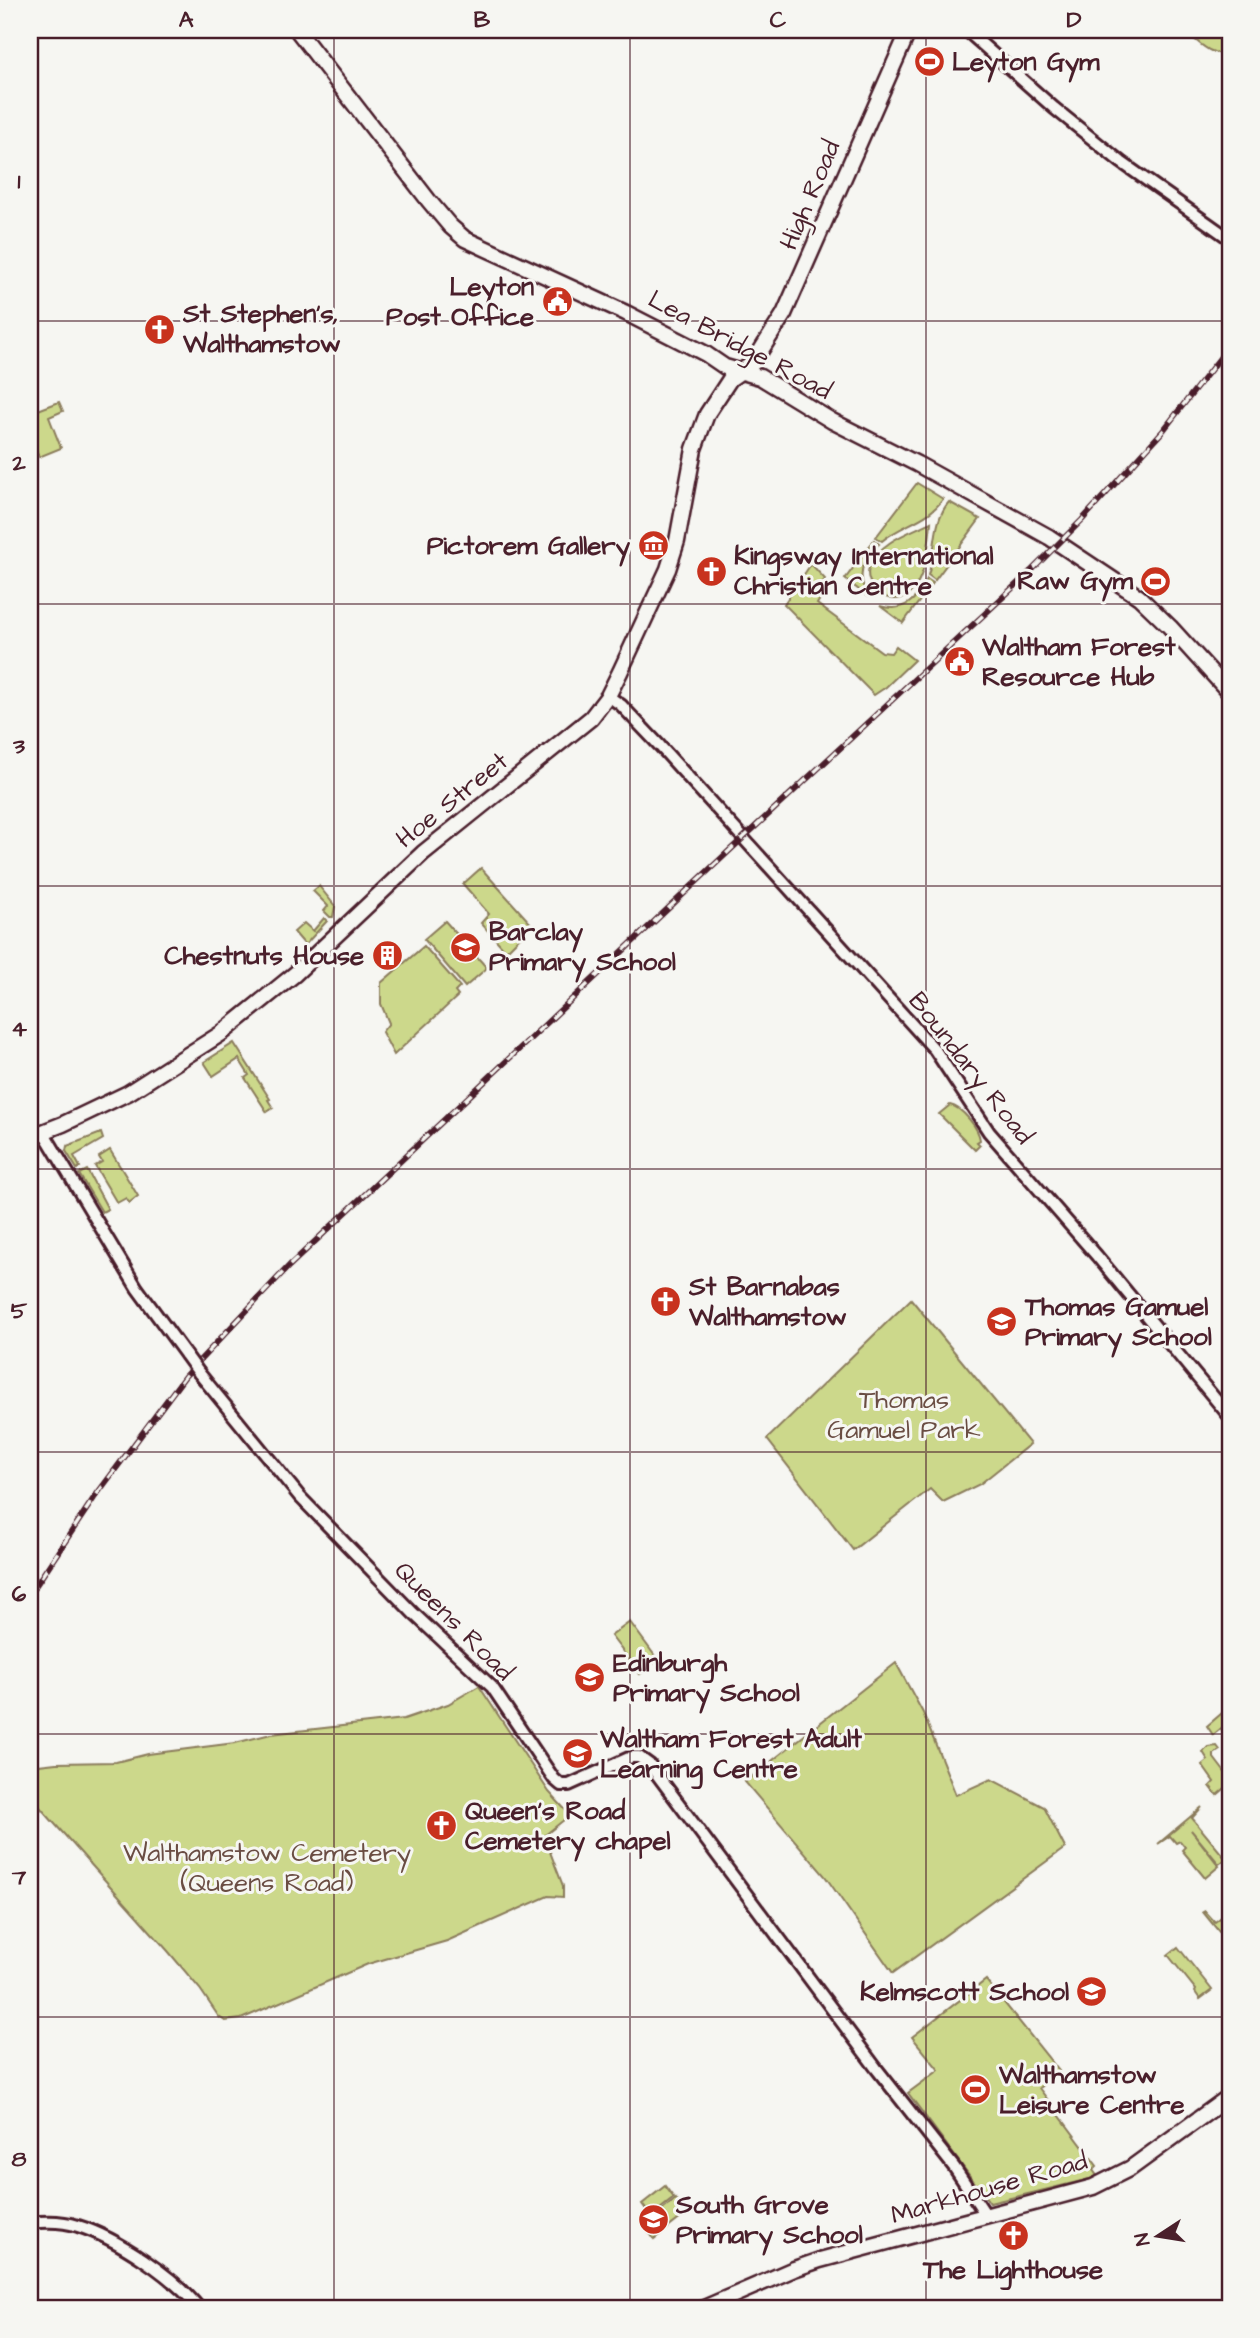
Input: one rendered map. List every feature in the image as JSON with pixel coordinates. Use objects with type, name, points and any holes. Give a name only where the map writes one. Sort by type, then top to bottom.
[{"type":"main road","name":"Lea Bridge Road","points":[[297,30],[429,201],[462,237],[613,307],[706,354],[725,367],[760,377],[832,421],[918,464],[1049,537],[1089,562],[1150,607],[1230,693]]},
{"type":"main road","name":"High Road","points":[[743,371],[761,353],[786,310],[909,30]]},
{"type":"main road","name":"Hoe Street","points":[[37,1135],[102,1106],[161,1074],[219,1036],[296,974],[423,853],[591,718],[608,696],[673,555],[694,449],[704,421],[727,383],[743,371]]},
{"type":"main road","name":"Markhouse Road","points":[[704,2308],[794,2269],[1093,2187],[1158,2150],[1230,2096]]},
{"type":"street","points":[[966,30],[1121,162],[1230,239]]},
{"type":"street","name":"Boundary Road","points":[[608,696],[630,714],[694,783],[935,1051],[989,1132],[1097,1256],[1230,1418]]},
{"type":"street","name":"Queens Road","points":[[37,1135],[137,1288],[199,1373],[295,1492],[413,1613],[492,1687],[554,1779],[561,1785],[569,1785],[631,1757],[639,1757],[650,1766],[876,2068],[954,2167],[986,2215]]},
{"type":"street","points":[[30,2223],[49,2221],[76,2225],[97,2234],[154,2268],[199,2308]]},
{"type":"green space","points":[[1184,30],[1230,30],[1230,52],[1223,54],[1211,51]]},
{"type":"green space","points":[[59,402],[63,411],[49,417],[61,448],[39,457],[30,433],[30,413]]},
{"type":"green space","points":[[917,483],[943,499],[930,512],[882,541],[876,537]]},
{"type":"green space","points":[[949,502],[980,519],[935,580],[928,575],[937,527]]},
{"type":"green space","points":[[931,522],[926,560],[915,587],[902,598],[894,599],[879,593],[869,581],[868,573],[875,557],[896,539]]},
{"type":"green space","points":[[874,540],[879,544],[864,562],[861,575],[868,597],[845,579]]},
{"type":"green space","points":[[811,564],[825,579],[821,585],[826,589],[817,604],[882,652],[891,653],[896,646],[914,660],[874,695],[784,604]]},
{"type":"green space","points":[[927,579],[933,583],[903,623],[880,606],[896,608],[909,603]]},
{"type":"green space","points":[[481,868],[532,925],[506,951],[481,923],[489,914],[463,884]]},
{"type":"green space","points":[[319,886],[335,906],[333,917],[324,911],[328,906],[313,891]]},
{"type":"green space","points":[[324,918],[327,921],[305,945],[294,932],[304,923],[313,931]]},
{"type":"green space","points":[[445,921],[487,968],[465,987],[424,939]]},
{"type":"green space","points":[[424,946],[460,987],[455,992],[458,996],[394,1055],[382,1032],[389,1023],[381,1004],[381,983]]},
{"type":"green space","points":[[234,1043],[270,1099],[268,1100],[273,1108],[267,1112],[245,1078],[249,1075],[239,1059],[213,1076],[204,1062]]},
{"type":"green space","points":[[950,1105],[965,1114],[977,1130],[980,1140],[977,1142],[980,1145],[975,1150],[939,1114]]},
{"type":"green space","points":[[101,1133],[103,1139],[74,1156],[80,1167],[77,1169],[66,1151],[67,1146]]},
{"type":"green space","points":[[110,1150],[138,1196],[129,1203],[126,1198],[117,1203],[95,1166],[102,1162],[99,1157]]},
{"type":"green space","points":[[87,1170],[108,1209],[102,1212],[79,1174]]},
{"type":"green space","name":"Thomas Gamuel Park","points":[[911,1299],[1030,1444],[980,1484],[943,1502],[930,1489],[853,1550],[767,1439]]},
{"type":"green space","points":[[630,1622],[658,1660],[640,1674],[611,1636]]},
{"type":"green space","points":[[896,1663],[923,1713],[956,1795],[991,1779],[1044,1807],[1065,1848],[893,1973],[825,1876],[745,1782]]},
{"type":"green space","name":"Walthamstow Cemetery (Queens Road)","points":[[479,1686],[549,1792],[570,1815],[544,1836],[563,1886],[563,1897],[548,1896],[447,1941],[368,1964],[241,2019],[225,2021],[219,2017],[168,1951],[30,1796],[30,1766],[116,1762],[148,1754],[235,1743],[271,1734],[404,1719],[448,1704]]},
{"type":"green space","points":[[1229,1707],[1230,1721],[1213,1735],[1207,1726]]},
{"type":"green space","points":[[1217,1746],[1220,1750],[1214,1754],[1214,1758],[1230,1779],[1230,1784],[1217,1795],[1210,1786],[1214,1782],[1202,1765],[1208,1760],[1203,1752],[1208,1747]]},
{"type":"green space","points":[[1202,1807],[1192,1818],[1226,1859],[1219,1864],[1191,1830],[1219,1866],[1205,1878],[1182,1850],[1185,1847],[1180,1841],[1176,1843],[1170,1836],[1158,1844]]},
{"type":"green space","points":[[1230,1910],[1230,1932],[1224,1938],[1203,1912],[1215,1922]]},
{"type":"green space","points":[[1178,1947],[1212,1990],[1200,1999],[1168,1955]]},
{"type":"green space","name":"Walthamstow Leisure Centre","points":[[986,1980],[1059,2071],[1039,2088],[1097,2166],[1093,2170],[1098,2177],[990,2203],[908,2093],[939,2070],[912,2037]]},
{"type":"green space","points":[[665,2186],[674,2198],[651,2216],[642,2204]]},
{"type":"green space","points":[[676,2199],[687,2213],[654,2239],[644,2225]]},
{"type":"railway","points":[[30,1594],[94,1498],[185,1376],[289,1266],[1031,571],[1082,520],[1162,432],[1230,345]]},
{"type":"place","name":"Leyton Gym","points":[[929,62]]},
{"type":"place","name":"Leyton Post Office","points":[[557,302]]},
{"type":"place","name":"St Stephen's, Walthamstow","points":[[160,329]]},
{"type":"place","name":"Pictorem Gallery","points":[[653,546]]},
{"type":"place","name":"Kingsway International Christian Centre","points":[[711,571]]},
{"type":"place","name":"Raw Gym","points":[[1156,581]]},
{"type":"place","name":"Waltham Forest Resource Hub","points":[[959,662]]},
{"type":"place","name":"Barclay Primary School","points":[[466,947]]},
{"type":"place","name":"Chestnuts House","points":[[387,956]]},
{"type":"place","name":"St Barnabas Walthamstow","points":[[666,1302]]},
{"type":"place","name":"Thomas Gamuel Primary School","points":[[1002,1322]]},
{"type":"place","name":"Edinburgh Primary School","points":[[590,1678]]},
{"type":"place","name":"Waltham Forest Adult Learning Centre","points":[[577,1754]]},
{"type":"place","name":"Queen's Road Cemetery chapel","points":[[442,1826]]},
{"type":"place","name":"Kelmscott School","points":[[1092,1992]]},
{"type":"place","name":"Walthamstow Leisure Centre","points":[[976,2090]]},
{"type":"place","name":"South Grove Primary School","points":[[653,2220]]},
{"type":"place","name":"The Lighthouse","points":[[1013,2235]]}]
